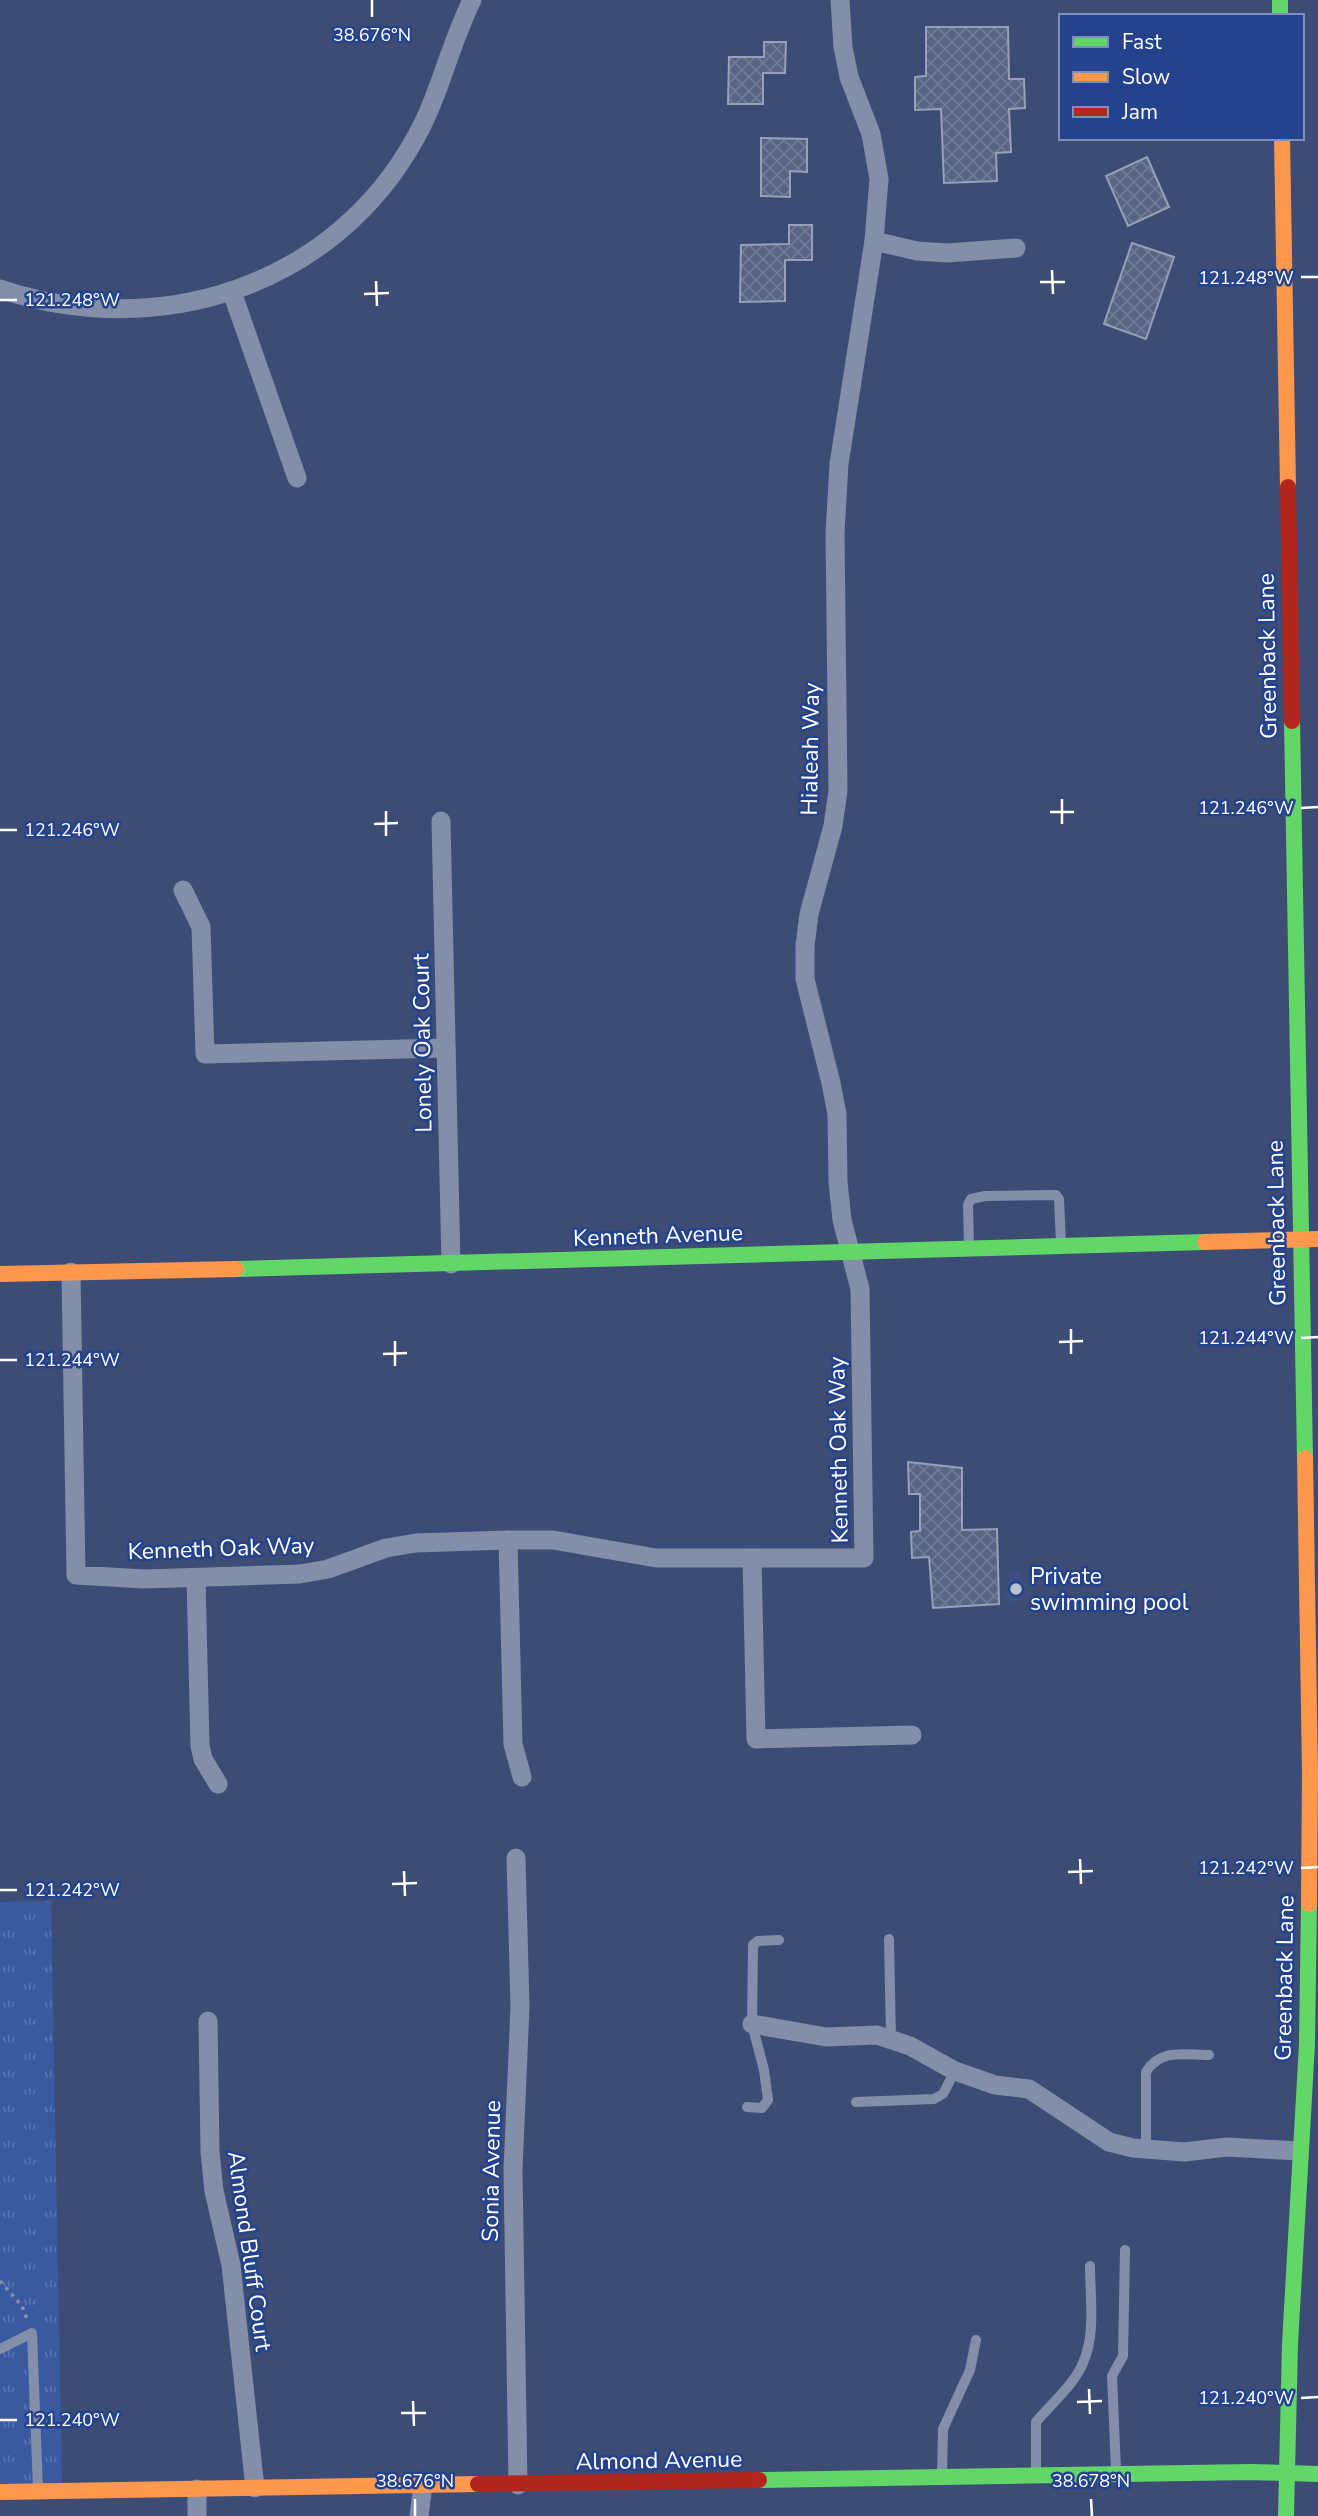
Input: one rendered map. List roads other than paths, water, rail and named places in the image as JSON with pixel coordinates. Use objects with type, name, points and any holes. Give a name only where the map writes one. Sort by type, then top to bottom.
[{"type":"main road","name":"Greenback Lane","points":[[1282,140],[1310,1772],[1307,2044],[1299,2151],[1286,2516]]},
{"type":"main road","name":"Kenneth Avenue","points":[[0,1274],[1318,1239]]},
{"type":"main road","name":"Almond Avenue","points":[[0,2492],[1117,2474],[1318,2474]]},
{"type":"street","points":[[0,289],[60,305],[140,310],[175,306],[232,292],[295,263],[342,228],[376,195],[397,168],[431,106],[461,22],[472,0]]},
{"type":"street","name":"Hialeah Way","points":[[840,0],[843,47],[849,77],[876,148],[880,179],[874,241],[839,464],[835,533],[838,790],[833,826],[810,914],[805,946],[807,995],[837,1114],[838,1182],[842,1220],[850,1253]]},
{"type":"street","points":[[874,241],[917,251],[947,253],[1016,248]]},
{"type":"street","points":[[232,292],[297,478]]},
{"type":"street","name":"Lonely Oak Court","points":[[441,821],[451,1264]]},
{"type":"street","points":[[183,890],[201,927],[205,1054],[446,1048]]},
{"type":"street","name":"Kenneth Oak Way","points":[[71,1272],[76,1575],[144,1579],[196,1578],[300,1574],[328,1569],[386,1548],[416,1543],[562,1541],[656,1558],[864,1558],[860,1289],[850,1253]]},
{"type":"street","points":[[508,1541],[513,1744],[522,1777]]},
{"type":"street","points":[[752,1558],[756,1739],[912,1735]]},
{"type":"street","points":[[196,1578],[200,1746],[218,1784]]},
{"type":"street","name":"Sonia Avenue","points":[[516,1858],[520,2007],[513,2182],[518,2485]]},
{"type":"street","name":"Almond Bluff Court","points":[[208,2021],[210,2152],[214,2191],[231,2265],[255,2488]]},
{"type":"street","points":[[752,2024],[826,2037],[877,2035],[910,2046],[955,2071],[995,2085],[1029,2089],[1109,2142],[1184,2152],[1227,2147],[1299,2151]]},
{"type":"street","points":[[1298,2184],[1318,2184]]},
{"type":"street","points":[[419,2516],[423,2485]]},
{"type":"street","points":[[197,2489],[197,2516]]},
{"type":"lane","points":[[969,1249],[968,1205],[971,1199],[985,1196],[1056,1195],[1059,1199],[1061,1247]]},
{"type":"lane","points":[[889,1939],[891,2040]]},
{"type":"lane","points":[[747,2107],[762,2108],[768,2101],[764,2070],[752,2024],[753,1945],[758,1941],[779,1940]]},
{"type":"lane","points":[[1146,2149],[1146,2072],[1152,2061],[1168,2055],[1209,2055]]},
{"type":"lane","points":[[856,2102],[934,2099],[943,2094],[955,2071]]},
{"type":"lane","points":[[1117,2474],[1112,2376],[1123,2356],[1125,2250]]},
{"type":"lane","points":[[1037,2476],[1036,2422],[1077,2373],[1091,2340],[1090,2266]]},
{"type":"lane","points":[[0,2349],[32,2333],[38,2491]]},
{"type":"lane","points":[[942,2477],[943,2429],[970,2370],[976,2340]]},
{"type":"place","name":"Private swimming pool","points":[[1016,1589]]}]
